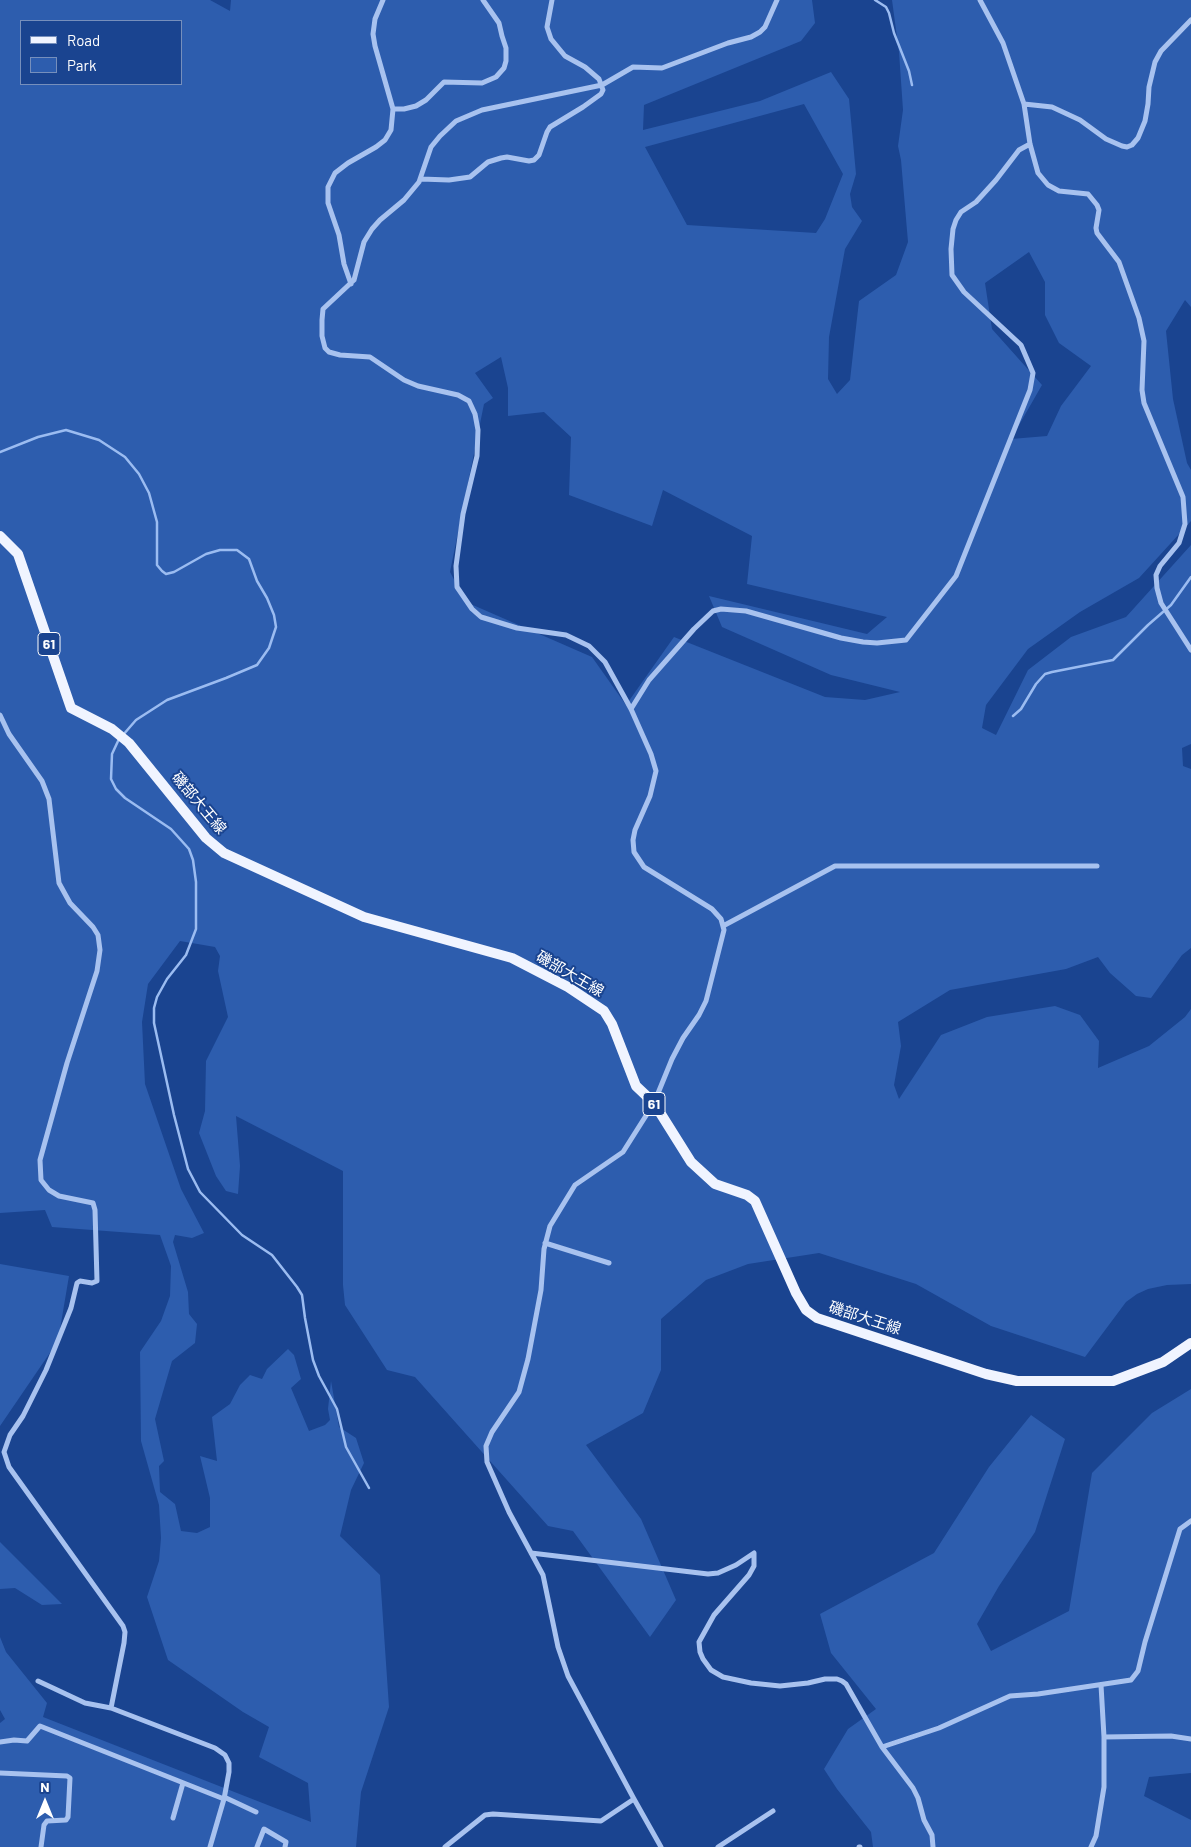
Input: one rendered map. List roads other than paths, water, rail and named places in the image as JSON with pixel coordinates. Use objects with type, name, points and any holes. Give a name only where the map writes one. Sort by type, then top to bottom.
[{"type":"main road","name":"磯部大王線","points":[[0,536],[18,554],[71,708],[121,736],[141,756],[206,838],[224,853],[364,917],[512,958],[568,987],[604,1011],[612,1024],[636,1086],[654,1103],[692,1162],[715,1184],[747,1195],[755,1201],[796,1293],[806,1310],[816,1318],[986,1374],[1018,1381],[1113,1381],[1163,1362],[1191,1343]]},
{"type":"street","points":[[351,284],[344,264],[339,235],[328,203],[328,187],[335,173],[340,168],[366,154],[385,140],[391,130],[393,109],[374,46],[375,19],[383,0]]},
{"type":"street","points":[[393,109],[416,106],[426,100],[444,82],[482,83],[496,77],[504,68],[506,48],[499,23],[482,0]]},
{"type":"street","points":[[421,179],[449,180],[470,177],[488,162],[501,158],[534,160],[539,155],[550,127],[601,94],[602,85],[599,79],[591,71],[565,56],[551,39],[547,27],[552,0]]},
{"type":"street","points":[[662,1847],[568,1676],[558,1647],[543,1575],[510,1512],[487,1462],[486,1446],[492,1432],[519,1392],[528,1359],[550,1226],[575,1185],[623,1152],[654,1103],[672,1059],[706,1001],[724,930],[721,919],[712,909],[644,867],[634,852],[633,840],[635,830],[648,802],[656,771],[651,754],[631,709],[605,662],[589,646],[566,636],[517,628],[481,617],[462,597],[457,587],[456,566],[463,514],[477,456],[478,430],[475,414],[469,402],[464,398],[418,386],[404,380],[370,357],[340,355],[329,352],[325,348],[322,336],[324,309],[330,301],[351,284],[356,276],[364,242],[380,220],[404,200],[421,179],[428,152],[448,127],[464,117],[482,110],[602,85],[633,67],[662,68],[760,32],[768,22],[777,0]]},
{"type":"street","points":[[980,0],[1003,43],[1024,104],[1030,144],[1038,173],[1048,185],[1059,191],[1088,194],[1097,205],[1099,210],[1096,228],[1119,262],[1139,318],[1144,341],[1142,390],[1144,403],[1183,497],[1184,506],[1185,524],[1178,543],[1160,566],[1156,575],[1157,588],[1161,603],[1191,650]]},
{"type":"street","points":[[1024,104],[1052,107],[1080,120],[1106,139],[1122,146],[1128,147],[1132,145],[1138,138],[1145,121],[1149,87],[1155,62],[1161,51],[1191,20]]},
{"type":"street","points":[[631,709],[649,680],[694,629],[713,611],[722,609],[746,611],[841,638],[863,642],[878,643],[906,640],[956,576],[1030,390],[1034,372],[1021,345],[964,292],[952,275],[951,249],[953,229],[961,212],[976,202],[1019,150],[1030,144]]},
{"type":"street","points":[[0,715],[9,734],[42,781],[49,799],[59,883],[70,902],[94,927],[98,935],[100,950],[97,971],[66,1063],[40,1160],[41,1180],[49,1190],[59,1196],[92,1203],[94,1210],[97,1281],[92,1283],[80,1281],[78,1283],[71,1308],[46,1370],[23,1416],[10,1435],[4,1452],[9,1467],[123,1626],[124,1643],[111,1708]]},
{"type":"street","points":[[723,926],[836,866],[1098,866]]},
{"type":"street","points":[[546,1243],[609,1263]]},
{"type":"street","points":[[882,1747],[939,1728],[1003,1698],[1131,1680],[1138,1671],[1180,1529],[1191,1521]]},
{"type":"street","points":[[531,1553],[708,1574],[718,1573],[736,1565],[754,1553],[754,1566],[749,1575],[714,1615],[699,1642],[702,1660],[711,1670],[723,1677],[751,1683],[780,1686],[837,1679],[846,1684],[882,1747],[913,1788],[924,1820],[932,1835],[933,1847]]},
{"type":"street","points":[[38,1681],[86,1703],[111,1708],[215,1748],[225,1755],[229,1763],[229,1772],[224,1798],[210,1847]]},
{"type":"street","points":[[1091,1847],[1096,1836],[1104,1787],[1101,1685]]},
{"type":"street","points":[[0,1742],[27,1741],[40,1726],[256,1812]]},
{"type":"street","points":[[1104,1737],[1171,1736],[1191,1739]]},
{"type":"street","points":[[0,1772],[67,1776],[70,1778],[68,1817],[66,1820],[47,1821],[44,1825],[42,1847]]},
{"type":"street","points":[[173,1818],[183,1782]]},
{"type":"street","points":[[445,1847],[485,1815],[601,1821],[634,1799]]},
{"type":"street","points":[[718,1847],[773,1811]]},
{"type":"street","points":[[258,1847],[264,1828],[286,1842],[285,1847]]},
{"type":"waterway","points":[[875,0],[886,7],[889,13],[912,85]]},
{"type":"waterway","points":[[0,452],[38,437],[66,430],[99,440],[125,457],[139,474],[149,493],[157,522],[157,565],[162,571],[166,574],[174,572],[206,554],[220,550],[237,550],[249,559],[257,581],[267,598],[274,615],[276,627],[269,648],[257,665],[167,700],[136,720],[123,735]]},
{"type":"waterway","points":[[1013,716],[1021,709],[1036,684],[1045,674],[1113,660],[1171,605],[1191,577]]},
{"type":"waterway","points":[[119,739],[112,754],[111,779],[116,789],[125,798],[171,829],[189,849],[193,860],[196,882],[196,929],[186,955],[167,979],[157,997],[154,1008],[154,1023],[188,1169],[200,1192],[242,1235],[272,1255],[302,1295],[313,1360],[319,1376],[337,1409],[346,1447],[369,1488]]}]
